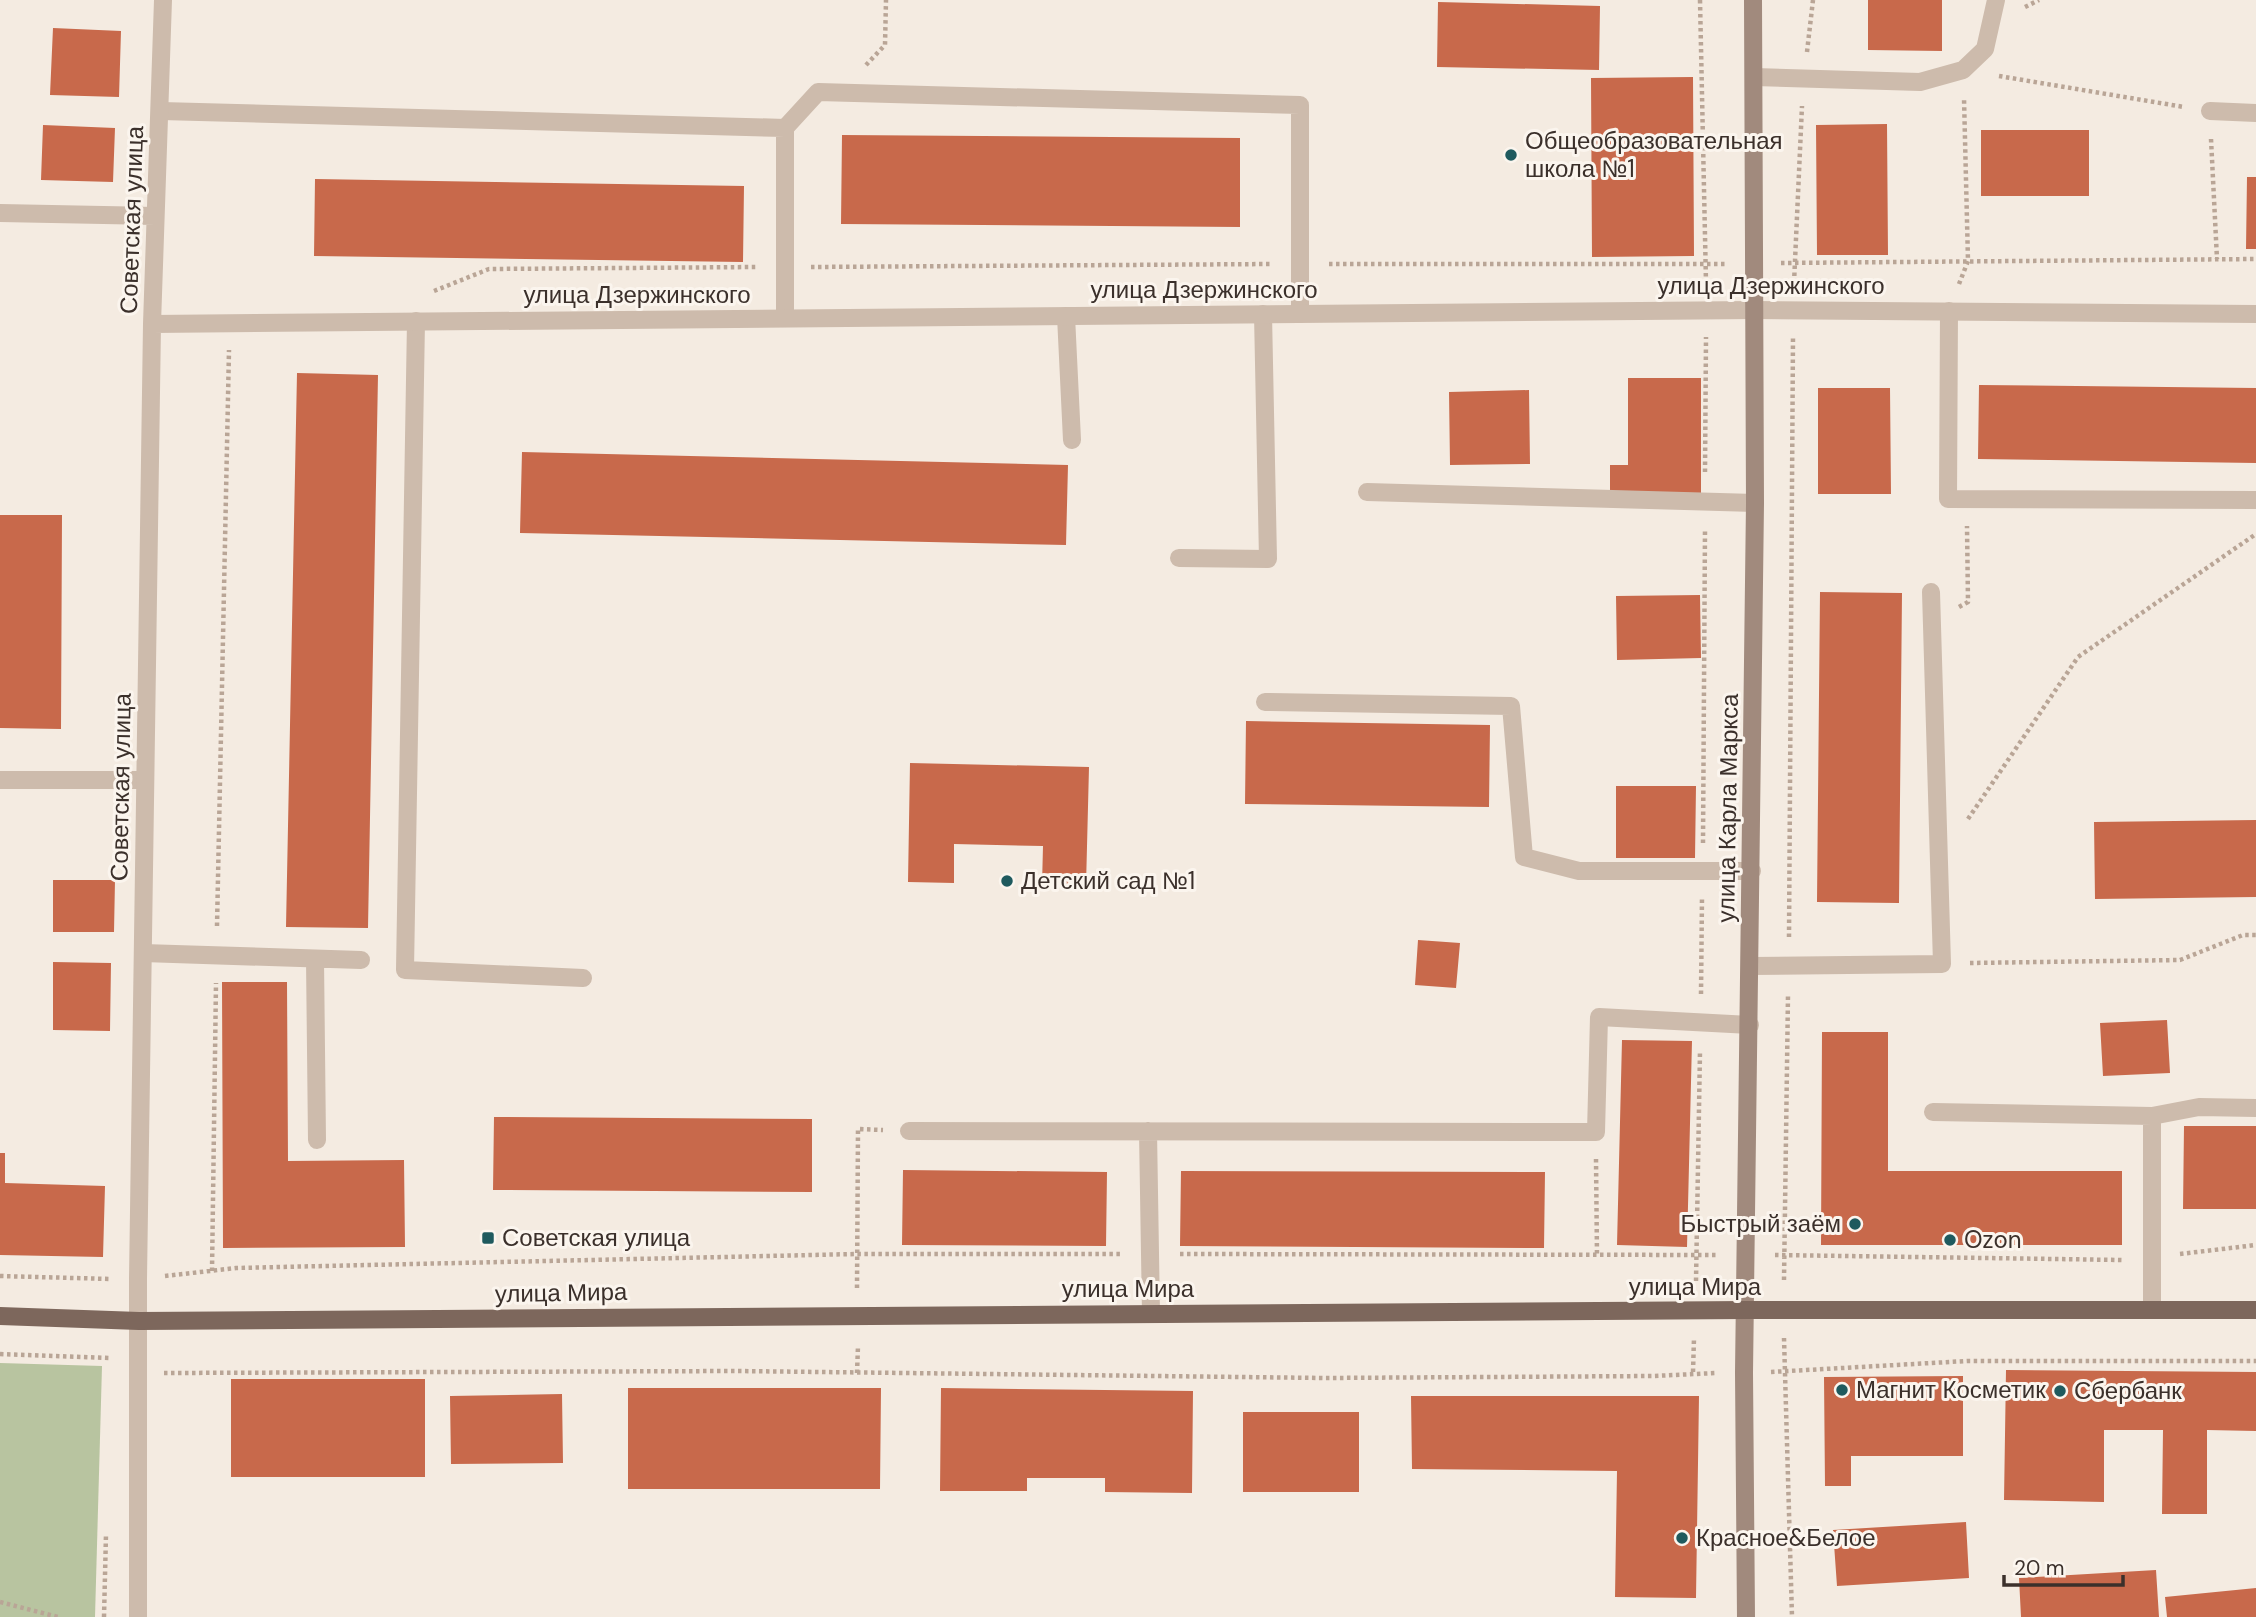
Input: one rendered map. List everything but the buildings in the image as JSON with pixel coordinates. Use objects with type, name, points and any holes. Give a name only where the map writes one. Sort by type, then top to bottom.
[{"type":"main road","name":"улица Карла Маркса","points":[[1746,1617],[1744,1373],[1755,503],[1753,0]]},
{"type":"main road","name":"улица Мира","points":[[0,1316],[139,1321],[1746,1310],[2256,1310]]},
{"type":"street","name":"Советская улица","points":[[138,1617],[139,1321],[152,324],[163,0]]},
{"type":"street","points":[[1754,77],[1920,82],[1963,70],[1985,49],[1996,0]]},
{"type":"street","points":[[785,318],[785,128],[818,92],[1300,105],[1300,314]]},
{"type":"street","points":[[161,111],[785,128]]},
{"type":"street","points":[[2210,111],[2256,113]]},
{"type":"street","points":[[0,213],[155,216]]},
{"type":"street","name":"улица Дзержинского","points":[[152,324],[1706,310],[2256,314]]},
{"type":"street","points":[[1950,311],[1948,499],[2256,500]]},
{"type":"street","points":[[1179,558],[1268,559],[1263,314]]},
{"type":"street","points":[[1066,316],[1072,440]]},
{"type":"street","points":[[416,321],[405,970],[583,978]]},
{"type":"street","points":[[1367,492],[1755,503]]},
{"type":"street","points":[[1751,966],[1942,964],[1931,592]]},
{"type":"street","points":[[1265,702],[1511,706],[1524,857],[1579,871],[1752,871]]},
{"type":"street","points":[[0,780],[145,780]]},
{"type":"street","points":[[143,953],[361,960]]},
{"type":"street","points":[[315,959],[317,1140]]},
{"type":"street","points":[[909,1131],[1596,1132],[1599,1017],[1750,1025]]},
{"type":"street","points":[[1933,1112],[2152,1116],[2199,1107],[2256,1108]]},
{"type":"street","points":[[2152,1116],[2152,1310]]},
{"type":"street","points":[[1149,1131],[1151,1314]]},
{"type":"path","points":[[839,93],[885,45],[886,0]]},
{"type":"path","points":[[1693,1373],[1703,871],[1706,310],[1700,0]]},
{"type":"path","points":[[1792,1617],[1784,1311],[1793,310],[1803,79],[1814,0]]},
{"type":"path","points":[[1950,311],[1968,261],[1963,70],[2210,111],[2217,260]]},
{"type":"path","points":[[425,295],[489,269],[1755,264],[2256,259]]},
{"type":"path","points":[[212,1271],[230,323]]},
{"type":"path","points":[[1931,623],[1968,602],[1966,499]]},
{"type":"path","points":[[1938,863],[2078,657],[2256,534]]},
{"type":"path","points":[[1942,964],[2180,960],[2243,935],[2256,935]]},
{"type":"path","points":[[857,1373],[858,1129],[909,1131]]},
{"type":"path","points":[[1596,1132],[1597,1256]]},
{"type":"path","points":[[0,1354],[110,1357],[110,1374],[393,1370],[1323,1378],[1653,1376],[1784,1372],[1967,1361],[2256,1361]]},
{"type":"path","points":[[104,1617],[106,1522]]},
{"type":"path","points":[[0,1602],[58,1617]]},
{"type":"green space","points":[[0,1363],[102,1366],[95,1617],[0,1617]]},
{"type":"place","name":"Общеобразовательная школа №1","points":[[1511,155]]},
{"type":"place","name":"Детский сад №1","points":[[1007,881]]},
{"type":"place","name":"Быстрый заём","points":[[1855,1224]]},
{"type":"place","name":"Советская улица","points":[[488,1238]]},
{"type":"place","name":"Ozon","points":[[1950,1240]]},
{"type":"place","name":"Магнит Косметик","points":[[1842,1390]]},
{"type":"place","name":"Сбербанк","points":[[2060,1391]]},
{"type":"place","name":"Красное&Белое","points":[[1682,1538]]}]
